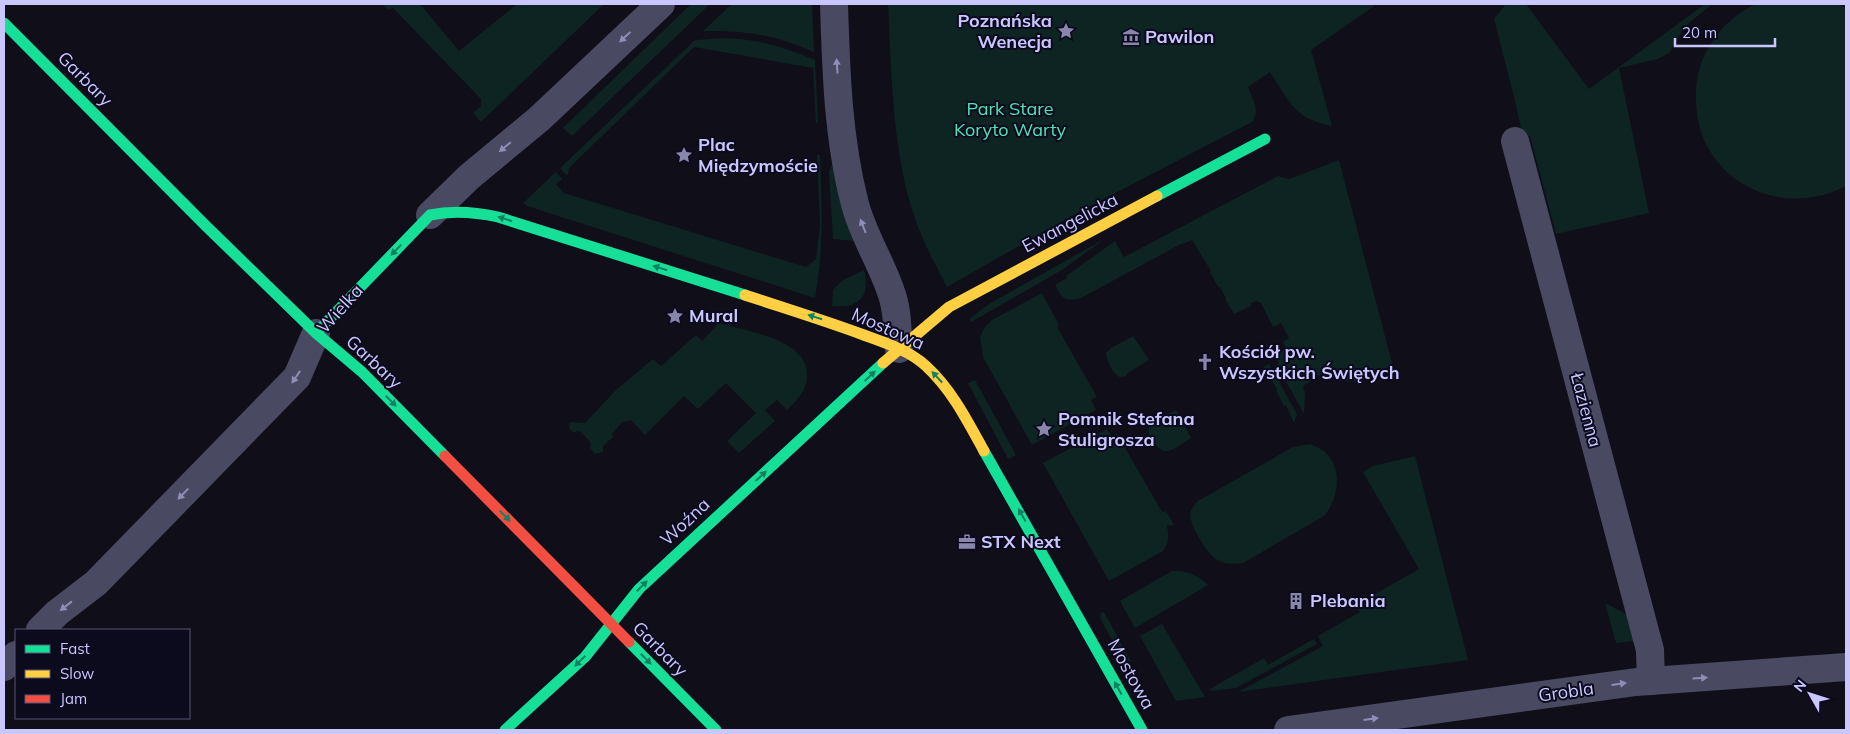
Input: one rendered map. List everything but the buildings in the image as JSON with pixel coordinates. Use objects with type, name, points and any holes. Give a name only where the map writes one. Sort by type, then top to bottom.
[{"type":"street","name":"Wielka","points":[[41,629],[57,613],[96,583],[297,377],[316,333],[430,215],[470,177],[539,119],[661,4]]},
{"type":"street","points":[[834,4],[842,139],[846,165],[856,207],[892,293],[899,349]]},
{"type":"street","name":"Garbary","points":[[4,23],[206,226],[316,333],[362,372],[716,730]]},
{"type":"street","name":"Ewangelicka","points":[[899,349],[949,307],[1265,140]]},
{"type":"street","name":"Łazienna","points":[[1515,141],[1650,650],[1651,681]]},
{"type":"street","name":"Mostowa","points":[[430,215],[453,210],[475,211],[498,216],[820,319],[913,356],[926,366],[954,397],[1142,730]]},
{"type":"street","name":"Woźna","points":[[505,730],[585,657],[639,588],[899,349]]},
{"type":"street","points":[[4,668],[15,656]]},
{"type":"street","name":"Grobla","points":[[1288,730],[1651,681],[1846,667]]},
{"type":"green space","points":[[382,4],[420,4],[459,51],[517,4],[604,4],[481,122],[473,113],[481,106],[481,99],[393,8],[388,10]]},
{"type":"green space","points":[[691,4],[710,4],[572,136],[563,128]]},
{"type":"green space","points":[[732,4],[812,4],[814,52],[786,41],[760,35],[732,31],[703,31]]},
{"type":"green space","name":"Park Stare Koryto Warty","points":[[888,4],[1377,4],[1311,50],[1332,126],[1309,118],[1294,107],[1270,72],[1248,87],[1256,109],[1255,118],[1252,122],[1075,214],[947,287],[923,239],[905,183],[895,124]]},
{"type":"green space","points":[[1506,4],[1526,4],[1589,89],[1705,4],[1712,4],[1688,24],[1669,53],[1658,59],[1619,68],[1649,213],[1556,234],[1530,136],[1523,138],[1494,19]]},
{"type":"green space","points":[[1757,4],[1837,4],[1846,8],[1846,186],[1820,196],[1794,198],[1769,195],[1746,186],[1726,171],[1710,152],[1700,128],[1696,100],[1700,68],[1709,46],[1723,28],[1733,18]]},
{"type":"green space","points":[[724,38],[770,44],[815,60],[818,123],[816,123],[813,68],[694,47],[569,168],[568,174],[566,175],[560,168],[695,40]]},
{"type":"green space","points":[[817,155],[820,155],[822,226],[815,298],[527,206],[523,203],[556,172],[562,179],[556,184],[564,193],[806,267],[816,259],[820,226]]},
{"type":"green space","points":[[1339,160],[1394,371],[1351,382],[1341,379],[1331,368],[1303,386],[1305,394],[1304,414],[1277,365],[1279,363],[1274,354],[1284,350],[1283,342],[1289,338],[1281,323],[1273,327],[1261,303],[1256,301],[1250,304],[1251,306],[1234,314],[1192,240],[1179,245],[1081,298],[1068,300],[1055,285],[1115,241],[1124,257],[1278,176],[1289,179]]},
{"type":"green space","points":[[832,164],[847,223],[854,241],[833,239],[829,172]]},
{"type":"green space","points":[[1106,238],[1062,270],[971,322],[969,319],[989,304]]},
{"type":"green space","points":[[864,270],[866,287],[860,299],[849,305],[832,306],[833,290],[843,280]]},
{"type":"green space","points":[[1042,293],[1059,325],[1057,327],[1097,397],[1091,400],[1096,410],[1032,445],[983,357],[980,337],[985,327],[992,320]]},
{"type":"green space","points":[[719,323],[759,333],[786,345],[797,352],[804,362],[807,374],[804,390],[798,398],[787,410],[777,400],[765,410],[775,421],[739,453],[727,441],[756,413],[726,383],[698,409],[684,396],[645,435],[631,420],[622,422],[612,434],[613,437],[603,446],[603,452],[595,454],[590,448],[591,443],[581,432],[577,431],[574,433],[569,428],[570,422],[585,423],[615,391],[653,359],[661,366],[696,335],[702,341]]},
{"type":"green space","points":[[1133,336],[1149,360],[1126,374],[1127,376],[1119,377],[1110,367],[1106,353],[1111,348]]},
{"type":"green space","points":[[1269,364],[1297,414],[1294,423],[1286,405],[1284,406],[1277,389],[1263,367]]},
{"type":"green space","points":[[975,380],[1016,455],[1008,459],[968,383]]},
{"type":"green space","points":[[1175,410],[1191,438],[1172,450],[1166,451],[1159,448],[1150,437],[1149,428],[1152,423],[1160,421],[1159,419]]},
{"type":"green space","points":[[1107,429],[1112,437],[1117,434],[1162,512],[1166,511],[1174,525],[1167,526],[1168,539],[1163,551],[1109,581],[1043,463]]},
{"type":"green space","points":[[1310,444],[1325,452],[1332,461],[1337,477],[1333,502],[1324,516],[1243,563],[1225,563],[1212,556],[1200,539],[1191,520],[1190,513],[1195,504],[1293,447]]},
{"type":"green space","points":[[1415,456],[1468,660],[1238,692],[1323,646],[1318,636],[1360,612],[1356,605],[1419,569],[1363,472],[1373,466]]},
{"type":"green space","points":[[1172,571],[1192,574],[1208,585],[1135,628],[1120,601]]},
{"type":"green space","points":[[1605,603],[1628,615],[1635,641],[1616,643]]},
{"type":"green space","points":[[1104,612],[1131,661],[1125,664],[1100,618],[1101,613]]},
{"type":"green space","points":[[1162,624],[1205,697],[1176,701],[1140,636]]},
{"type":"green space","points":[[1314,639],[1317,644],[1236,688],[1211,691],[1210,689],[1264,658],[1268,665]]},
{"type":"traffic: fast","points":[[4,23],[206,226],[316,333],[362,372],[445,456]]},
{"type":"traffic: fast","points":[[1157,196],[1265,139]]},
{"type":"traffic: fast","points":[[316,333],[430,215],[448,212],[498,217],[745,295]]},
{"type":"traffic: fast","points":[[505,730],[585,657],[639,589],[883,363]]},
{"type":"traffic: fast","points":[[984,451],[1142,730]]},
{"type":"traffic: fast","points":[[629,642],[716,730]]},
{"type":"traffic: slow","points":[[883,363],[949,307],[1157,196]]},
{"type":"traffic: slow","points":[[745,295],[878,340],[912,355],[926,366],[944,385],[984,451]]},
{"type":"traffic: jam","points":[[445,456],[629,642]]},
{"type":"place","name":"Poznańska Wenecja","points":[[1066,31]]},
{"type":"place","name":"Pawilon","points":[[1131,37]]},
{"type":"place","name":"Plac Międzymoście","points":[[684,155]]},
{"type":"place","name":"Mural","points":[[675,316]]},
{"type":"place","name":"Kościół pw. Wszystkich Świętych","points":[[1205,362]]},
{"type":"place","name":"Pomnik Stefana Stuligrosza","points":[[1044,429]]},
{"type":"place","name":"STX Next","points":[[967,542]]},
{"type":"place","name":"Plebania","points":[[1296,601]]}]
